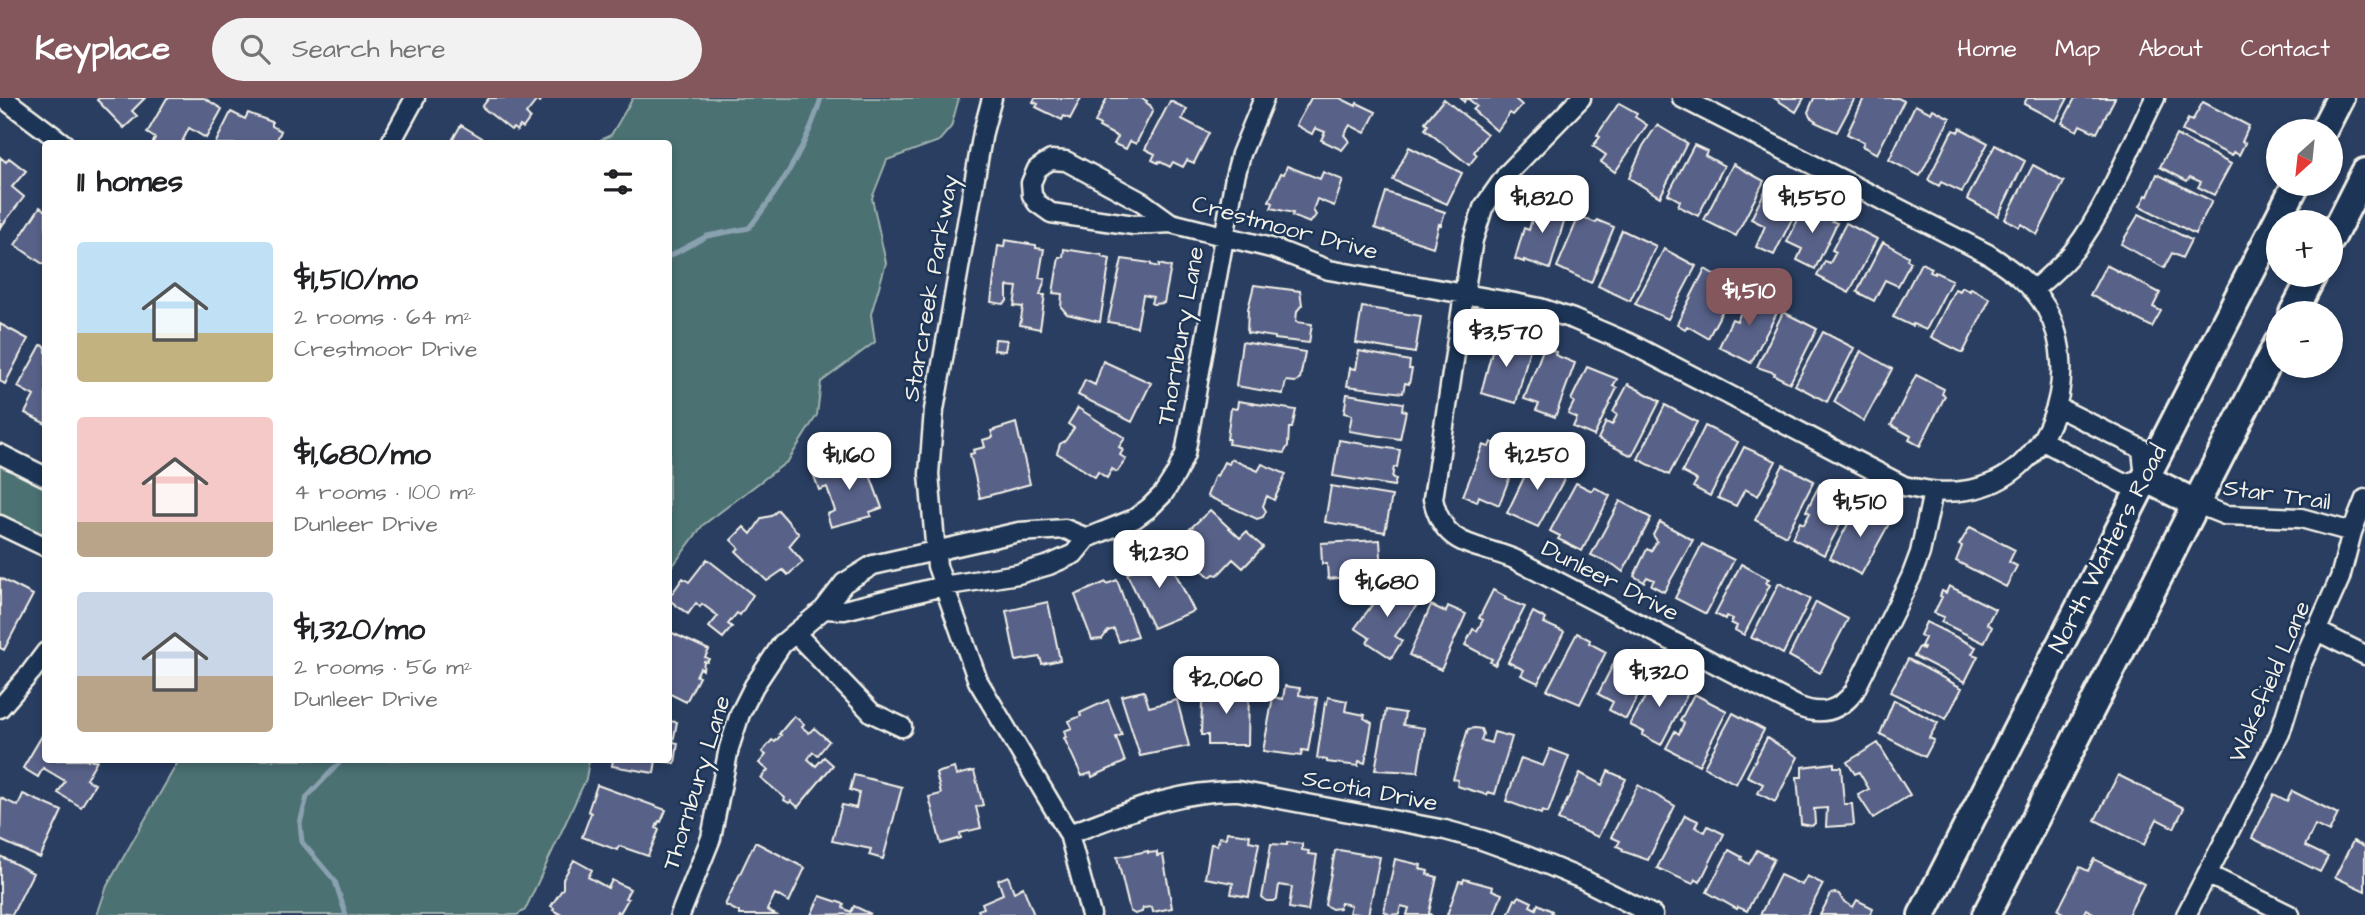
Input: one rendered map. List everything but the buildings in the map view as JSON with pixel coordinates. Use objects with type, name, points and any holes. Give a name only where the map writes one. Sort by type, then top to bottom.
[{"type":"main road","points":[[2329,119],[2340,98]]},
{"type":"main road","points":[[2343,216],[2365,173]]},
{"type":"main road","name":"North Watters Road","points":[[1922,915],[2290,196]]},
{"type":"main road","points":[[1986,915],[2266,367]]},
{"type":"main road","points":[[2145,478],[2197,504]]},
{"type":"street","points":[[3,98],[59,140]]},
{"type":"street","points":[[392,140],[415,98]]},
{"type":"street","name":"Starcreek Parkway","points":[[992,98],[983,132],[934,410],[929,474],[937,566],[978,681],[1069,834],[1091,915]]},
{"type":"street","name":"Thornbury Lane","points":[[824,609],[844,610],[943,586],[1018,574],[1049,565],[1074,554],[1087,538],[1134,519],[1163,494],[1185,454],[1223,236],[1241,154],[1264,98]]},
{"type":"street","points":[[1464,294],[1473,240],[1483,208],[1507,174],[1581,98]]},
{"type":"street","name":"Crestmoor Drive","points":[[1171,223],[1142,202],[1066,161],[1051,160],[1044,164],[1037,169],[1031,183],[1032,195],[1037,203],[1051,213],[1134,225],[1171,223],[1275,249],[1329,271],[1540,308],[1602,330],[1895,481],[1933,492],[1968,490],[1989,484],[2025,460],[2052,423],[2062,382],[2062,362],[2054,326],[2033,289],[2014,270],[1988,254],[1682,98]]},
{"type":"street","points":[[2033,289],[2059,267],[2094,221],[2155,98]]},
{"type":"street","name":"Dunleer Drive","points":[[1464,294],[1433,499],[1436,515],[1444,529],[1456,540],[1470,547],[1494,551],[1514,559],[1799,707],[1811,712],[1829,710],[1846,702],[1854,692],[1911,577],[1920,553],[1933,492]]},
{"type":"street","points":[[2041,440],[2124,484],[2145,478],[2143,449],[2057,407]]},
{"type":"street","points":[[0,454],[42,475]]},
{"type":"street","name":"Wakefield Lane","points":[[2186,915],[2280,733],[2301,665],[2340,578],[2351,533],[2365,499]]},
{"type":"street","name":"Star Trail","points":[[2197,504],[2225,515],[2301,518],[2351,533]]},
{"type":"street","points":[[0,524],[42,545]]},
{"type":"street","name":"Thornbury Lane","points":[[680,915],[711,838],[729,748],[740,714],[754,686],[782,644],[824,609],[844,583],[873,565],[1019,532],[1065,528],[1087,538]]},
{"type":"street","points":[[2315,630],[2365,655]]},
{"type":"street","points":[[795,633],[872,713],[902,727]]},
{"type":"street","points":[[0,708],[42,658]]},
{"type":"street","name":"Scotia Drive","points":[[1069,834],[1183,795],[1212,790],[1238,791],[1445,830],[1482,840],[1584,880],[1653,915]]},
{"type":"street","points":[[2207,874],[2290,915]]},
{"type":"green space","points":[[633,98],[959,98],[951,127],[939,141],[887,160],[872,198],[886,263],[871,314],[875,342],[821,382],[817,415],[788,461],[703,525],[672,567],[672,140],[600,140],[611,135]]},
{"type":"green space","points":[[0,464],[42,486],[42,539],[0,517]]},
{"type":"green space","points":[[177,763],[589,763],[586,779],[525,910],[517,915],[97,915],[107,886]]},
{"type":"waterway","points":[[672,255],[707,236],[749,228],[791,167],[808,134],[821,98]]},
{"type":"waterway","points":[[339,763],[307,797],[300,823],[302,842],[335,881],[346,915]]}]
